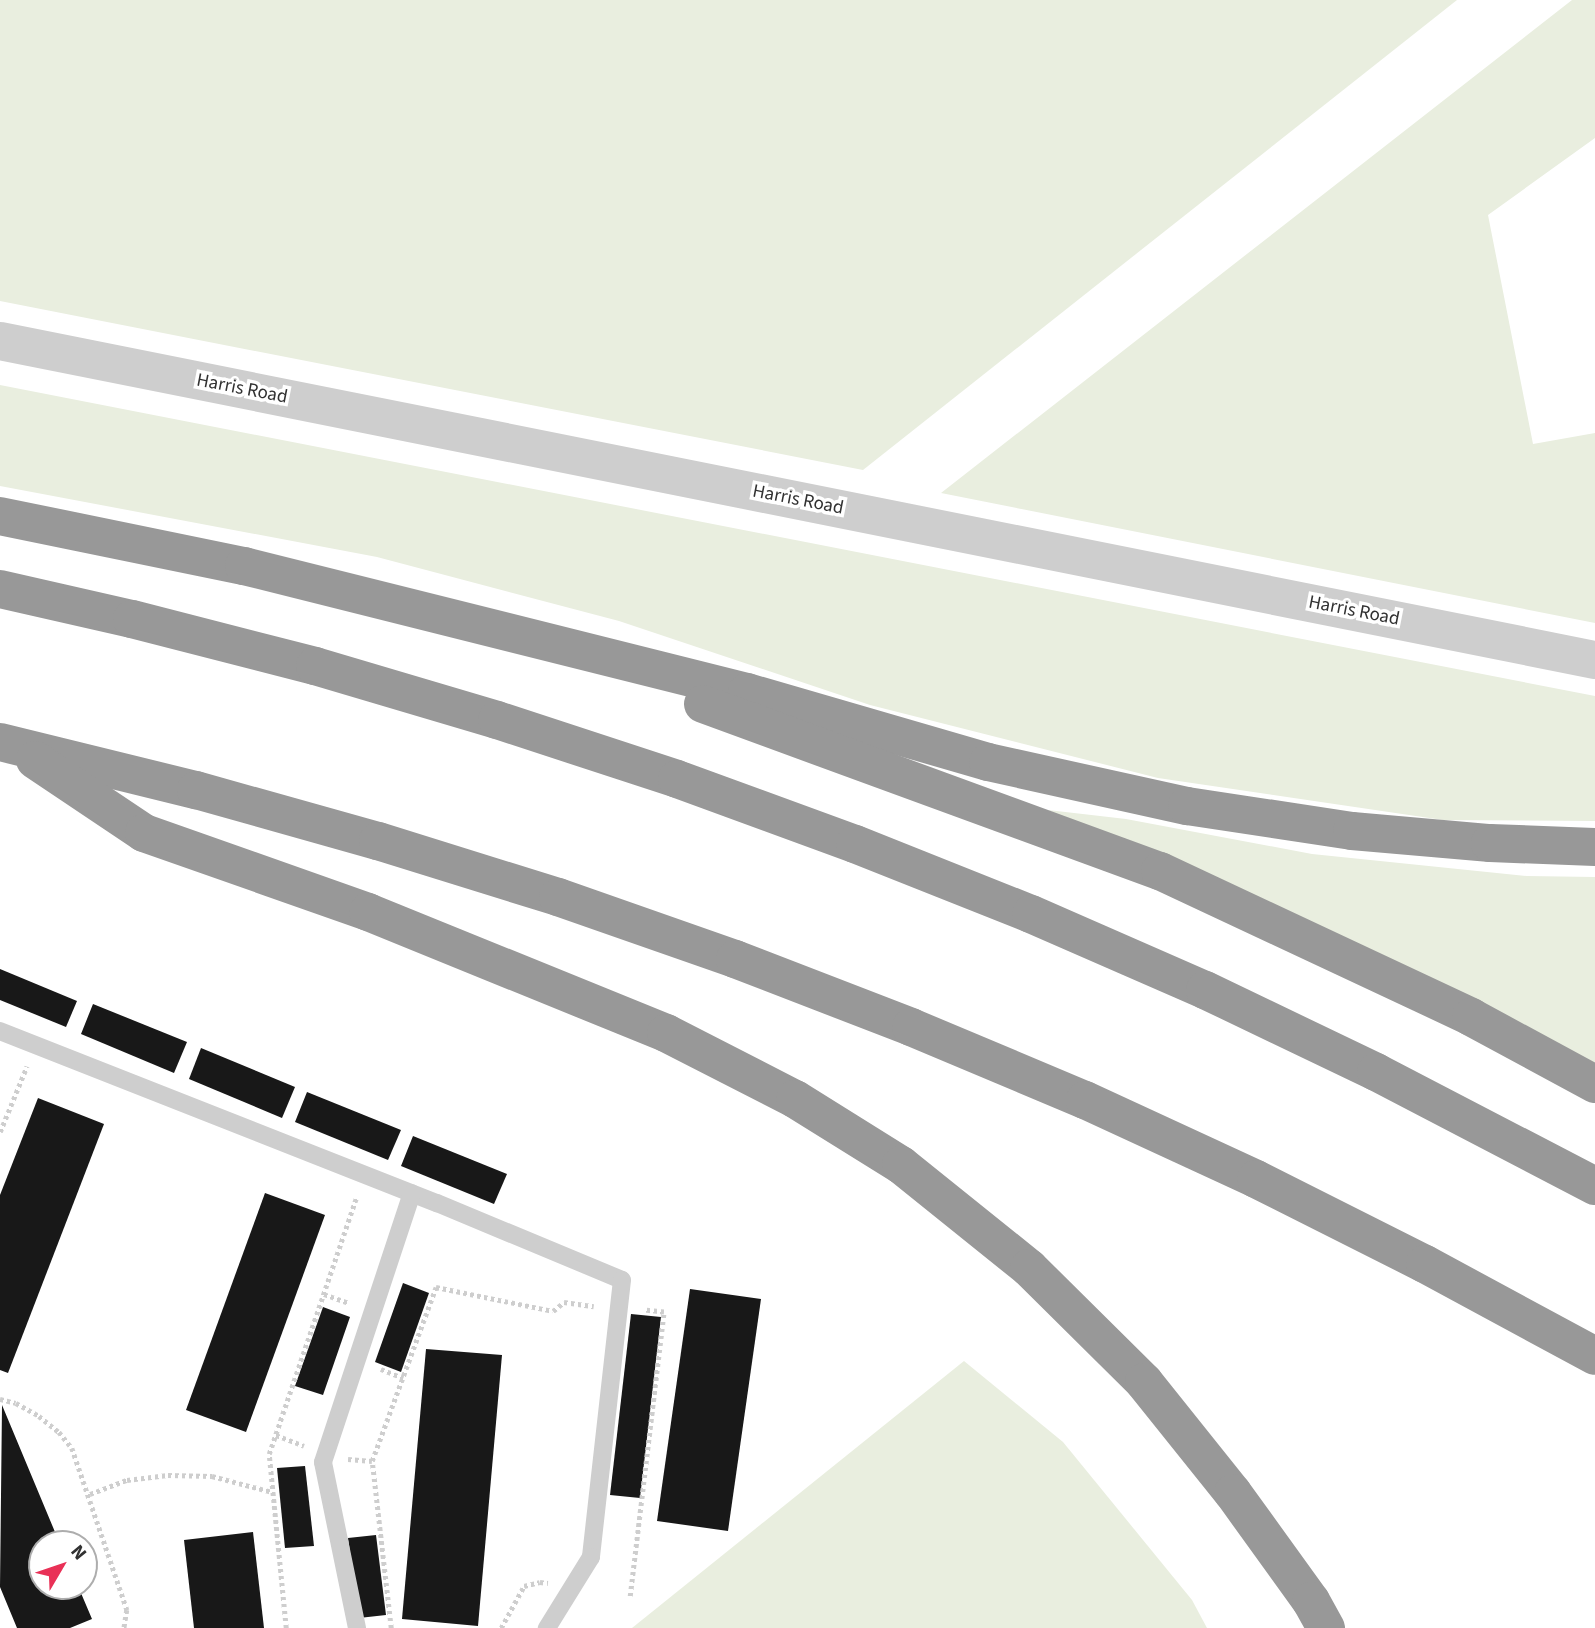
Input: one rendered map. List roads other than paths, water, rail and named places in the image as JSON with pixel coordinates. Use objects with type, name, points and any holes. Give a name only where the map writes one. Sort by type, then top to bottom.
[{"type":"highway","points":[[0,516],[244,566],[747,692],[988,762],[1187,806],[1352,831],[1490,843],[1595,847]]},
{"type":"highway","points":[[0,589],[302,663],[497,720],[677,779],[855,844],[1031,914],[1205,990],[1376,1072],[1595,1186]]},
{"type":"highway","points":[[524,638],[1160,871],[1471,1017],[1595,1084]]},
{"type":"highway","points":[[7,743],[197,790],[377,841],[545,893],[735,960],[898,1022],[1085,1100],[1256,1180],[1425,1264],[1595,1356]]},
{"type":"highway","points":[[7,743],[144,833],[368,912],[666,1033],[795,1099],[901,1165],[1029,1268],[1144,1382],[1233,1493],[1311,1601],[1326,1628]]},
{"type":"street","name":"Harris Road","points":[[0,341],[1595,660]]},
{"type":"lane","points":[[0,1031],[365,1174],[622,1280],[591,1557],[547,1628]]},
{"type":"lane","points":[[357,1628],[323,1462],[412,1193]]}]
